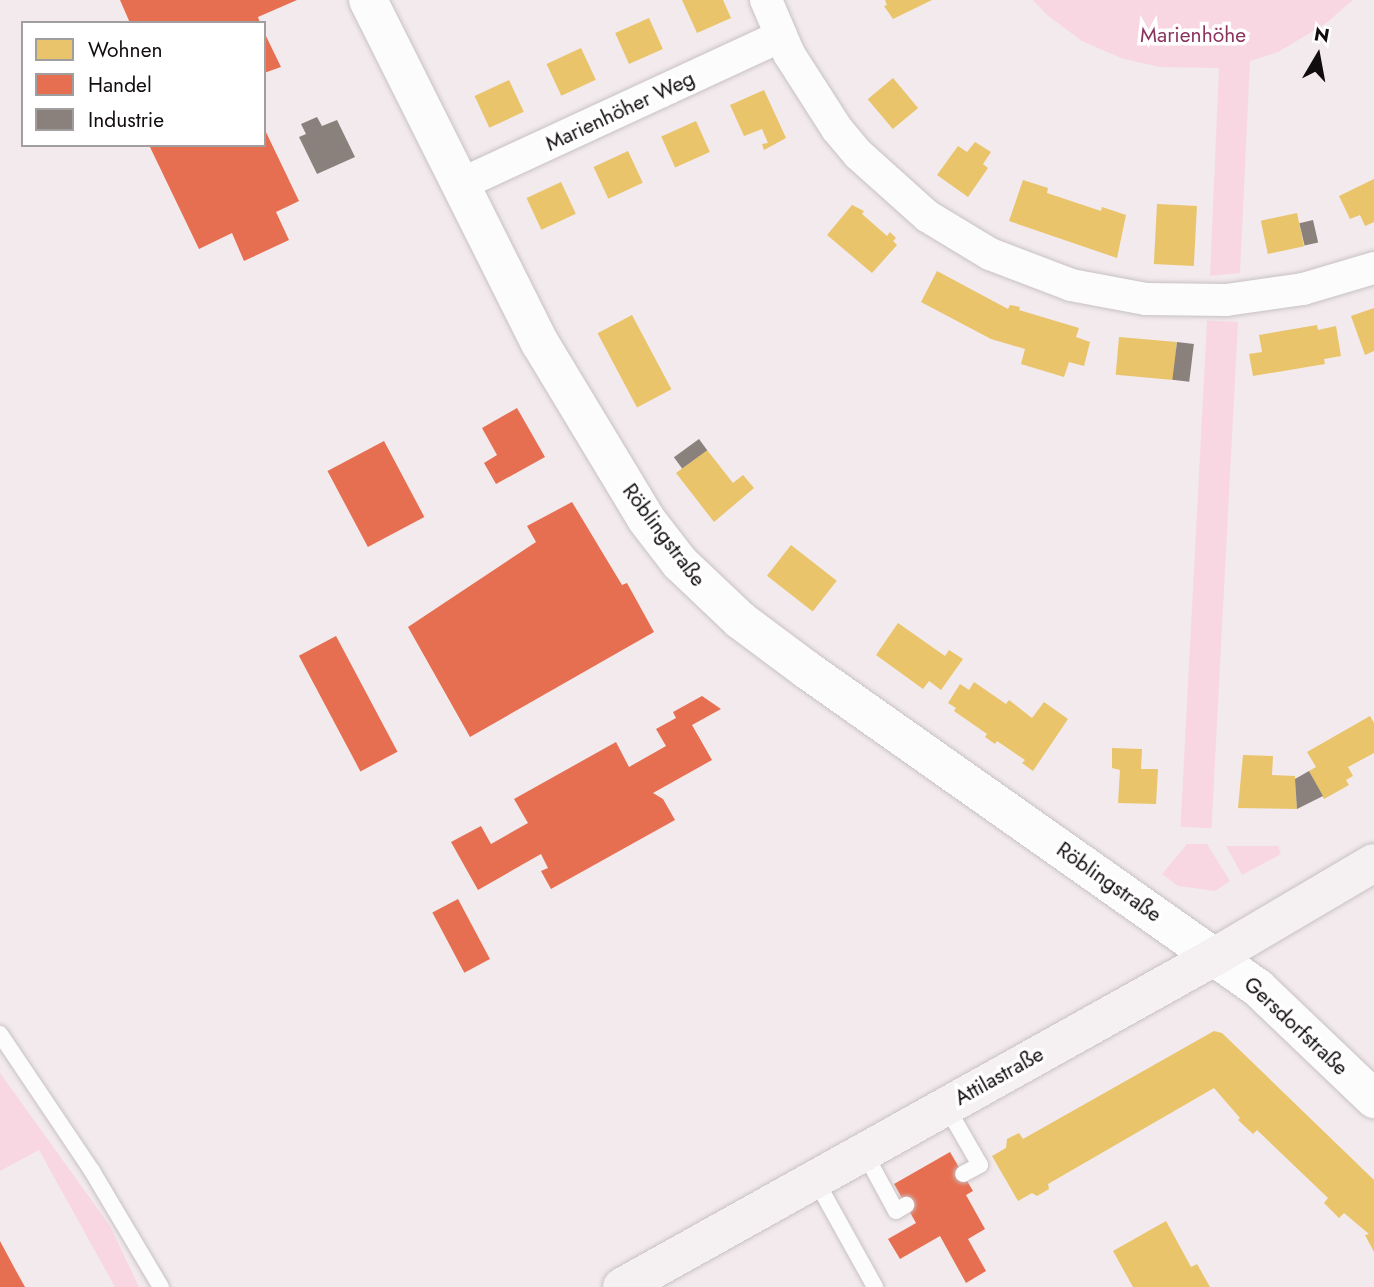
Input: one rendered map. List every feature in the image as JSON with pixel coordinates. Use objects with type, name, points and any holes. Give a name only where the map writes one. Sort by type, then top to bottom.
[{"type":"main road","name":"Attilastraße","points":[[622,1287],[1216,956],[1374,863]]},
{"type":"street","name":"Röblingstraße","points":[[368,0],[540,343],[646,519],[709,593],[807,670],[1216,956]]},
{"type":"street","points":[[766,0],[781,36],[837,130],[878,175],[928,216],[957,235],[1028,270],[1071,285],[1135,297],[1226,300],[1303,289],[1374,268]]},
{"type":"street","name":"Marienhöher Weg","points":[[459,185],[781,36]]},
{"type":"street","name":"Gersdorfstraße","points":[[1216,956],[1258,988],[1374,1099]]},
{"type":"lane","points":[[0,1034],[92,1171],[161,1287]]},
{"type":"lane","points":[[946,1106],[980,1165],[963,1174]]},
{"type":"lane","points":[[864,1152],[895,1211],[906,1205]]},
{"type":"lane","points":[[815,1179],[875,1287]]},
{"type":"green space","name":"Marienhöhe","points":[[1033,0],[1353,0],[1325,24],[1278,52],[1250,61],[1240,273],[1210,276],[1219,68],[1159,67],[1121,58],[1082,41],[1047,15]]},
{"type":"green space","points":[[1207,320],[1238,322],[1211,828],[1181,827]]},
{"type":"green space","points":[[1187,844],[1207,844],[1230,881],[1215,891],[1178,886],[1162,874]]},
{"type":"green space","points":[[1226,846],[1278,846],[1281,854],[1242,875]]},
{"type":"green space","points":[[0,1073],[110,1226],[139,1287],[115,1287],[39,1150],[0,1171]]},
{"type":"building: Wohnen","points":[[682,0],[723,0],[731,18],[697,33]]},
{"type":"building: Wohnen","points":[[885,0],[932,0],[893,19],[884,6],[887,5]]},
{"type":"building: Wohnen","points":[[649,18],[663,49],[629,64],[615,33]]},
{"type":"building: Wohnen","points":[[581,48],[596,80],[561,96],[547,64]]},
{"type":"building: Wohnen","points":[[893,78],[918,108],[893,129],[868,99]]},
{"type":"building: Wohnen","points":[[509,80],[524,112],[489,128],[475,96]]},
{"type":"building: Wohnen","points":[[764,90],[786,138],[764,150],[762,144],[768,143],[762,129],[744,136],[730,105]]},
{"type":"building: Wohnen","points":[[696,121],[710,152],[675,168],[661,136]]},
{"type":"building: Wohnen","points":[[975,142],[991,152],[983,164],[988,168],[968,197],[937,175],[958,146],[967,152]]},
{"type":"building: Wohnen","points":[[628,151],[643,183],[608,199],[594,167]]},
{"type":"building: Wohnen","points":[[1374,179],[1374,222],[1365,226],[1360,215],[1350,219],[1339,196]]},
{"type":"building: Wohnen","points":[[1023,180],[1048,188],[1047,193],[1101,211],[1102,207],[1126,215],[1117,258],[1009,221]]},
{"type":"building: Wohnen","points":[[561,182],[576,214],[541,230],[527,198]]},
{"type":"building: Wohnen","points":[[1157,204],[1197,206],[1194,266],[1154,264]]},
{"type":"building: Wohnen","points":[[852,205],[864,211],[862,214],[887,236],[890,232],[896,238],[893,241],[897,245],[872,273],[827,235]]},
{"type":"building: Wohnen","points":[[1297,213],[1304,246],[1268,254],[1261,221]]},
{"type":"building: Wohnen","points":[[937,271],[1008,309],[1010,305],[1020,307],[1019,310],[1079,328],[1076,337],[1090,342],[1084,366],[1069,362],[1064,377],[1021,364],[1025,349],[991,339],[921,302]]},
{"type":"building: Wohnen","points":[[1374,308],[1374,351],[1365,355],[1351,316]]},
{"type":"building: Wohnen","points":[[632,315],[671,389],[637,407],[598,333]]},
{"type":"building: Wohnen","points":[[1317,325],[1318,330],[1336,326],[1341,356],[1324,359],[1325,364],[1253,376],[1249,354],[1262,352],[1259,335]]},
{"type":"building: Wohnen","points":[[1119,337],[1177,342],[1173,380],[1116,375]]},
{"type":"building: Wohnen","points":[[707,450],[733,483],[743,475],[754,488],[714,522],[676,473]]},
{"type":"building: Wohnen","points":[[791,545],[837,581],[813,611],[767,576]]},
{"type":"building: Wohnen","points":[[898,623],[945,656],[949,650],[963,659],[941,690],[929,681],[923,689],[876,655]]},
{"type":"building: Wohnen","points":[[974,682],[1006,704],[1009,700],[1032,718],[1044,702],[1068,719],[1033,771],[1022,763],[1025,760],[997,741],[995,744],[985,737],[987,734],[954,711],[956,708],[948,703],[960,684],[969,690]]},
{"type":"building: Wohnen","points":[[1370,716],[1374,723],[1374,753],[1348,767],[1353,776],[1346,780],[1349,785],[1324,799],[1309,771],[1316,767],[1307,752]]},
{"type":"building: Wohnen","points":[[1112,748],[1142,749],[1141,769],[1158,769],[1156,804],[1118,803],[1120,770],[1112,768]]},
{"type":"building: Wohnen","points":[[1243,755],[1273,756],[1272,775],[1295,776],[1297,809],[1238,808]]},
{"type":"building: Wohnen","points":[[1214,1031],[1222,1033],[1374,1180],[1374,1252],[1365,1235],[1369,1234],[1344,1213],[1339,1218],[1324,1203],[1328,1198],[1257,1130],[1253,1134],[1238,1120],[1240,1118],[1214,1088],[1048,1184],[1049,1189],[1037,1196],[1032,1193],[1018,1201],[992,1156],[1006,1148],[1007,1139],[1019,1133],[1023,1139]]},
{"type":"building: Wohnen","points":[[1166,1221],[1191,1267],[1197,1264],[1210,1287],[1133,1287],[1113,1251]]},
{"type":"building: Handel","points":[[120,0],[297,0],[258,17],[259,21],[129,21]]},
{"type":"building: Handel","points":[[266,36],[281,67],[266,72]]},
{"type":"building: Handel","points":[[266,132],[299,201],[276,212],[289,240],[244,261],[232,233],[199,249],[150,147],[266,147]]},
{"type":"building: Handel","points":[[517,408],[545,457],[496,484],[484,463],[497,455],[482,428]]},
{"type":"building: Handel","points":[[384,441],[424,517],[368,547],[327,471]]},
{"type":"building: Handel","points":[[572,502],[622,585],[627,583],[654,632],[470,737],[408,627],[536,542],[527,526]]},
{"type":"building: Handel","points":[[336,636],[398,752],[360,771],[299,656]]},
{"type":"building: Handel","points":[[702,696],[721,709],[692,725],[712,760],[653,793],[663,799],[675,820],[551,889],[541,871],[548,868],[541,854],[478,890],[451,842],[481,826],[491,844],[528,823],[514,799],[616,742],[629,767],[666,746],[656,729],[676,718],[673,712]]},
{"type":"building: Handel","points":[[458,899],[490,959],[464,973],[432,913]]},
{"type":"building: Handel","points":[[950,1152],[973,1191],[966,1195],[985,1229],[968,1239],[986,1271],[966,1283],[940,1236],[900,1259],[888,1239],[916,1223],[894,1184]]},
{"type":"building: Handel","points":[[0,1241],[15,1269],[25,1287],[0,1287]]},
{"type":"building: Industrie","points":[[317,117],[322,126],[337,120],[355,157],[317,174],[299,137],[306,134],[301,124]]},
{"type":"building: Industrie","points":[[1313,220],[1318,242],[1305,246],[1299,223]]},
{"type":"building: Industrie","points":[[1177,342],[1194,344],[1189,382],[1172,380]]},
{"type":"building: Industrie","points":[[699,439],[707,450],[682,469],[674,457]]},
{"type":"building: Industrie","points":[[1309,771],[1323,796],[1297,809],[1295,779]]}]
